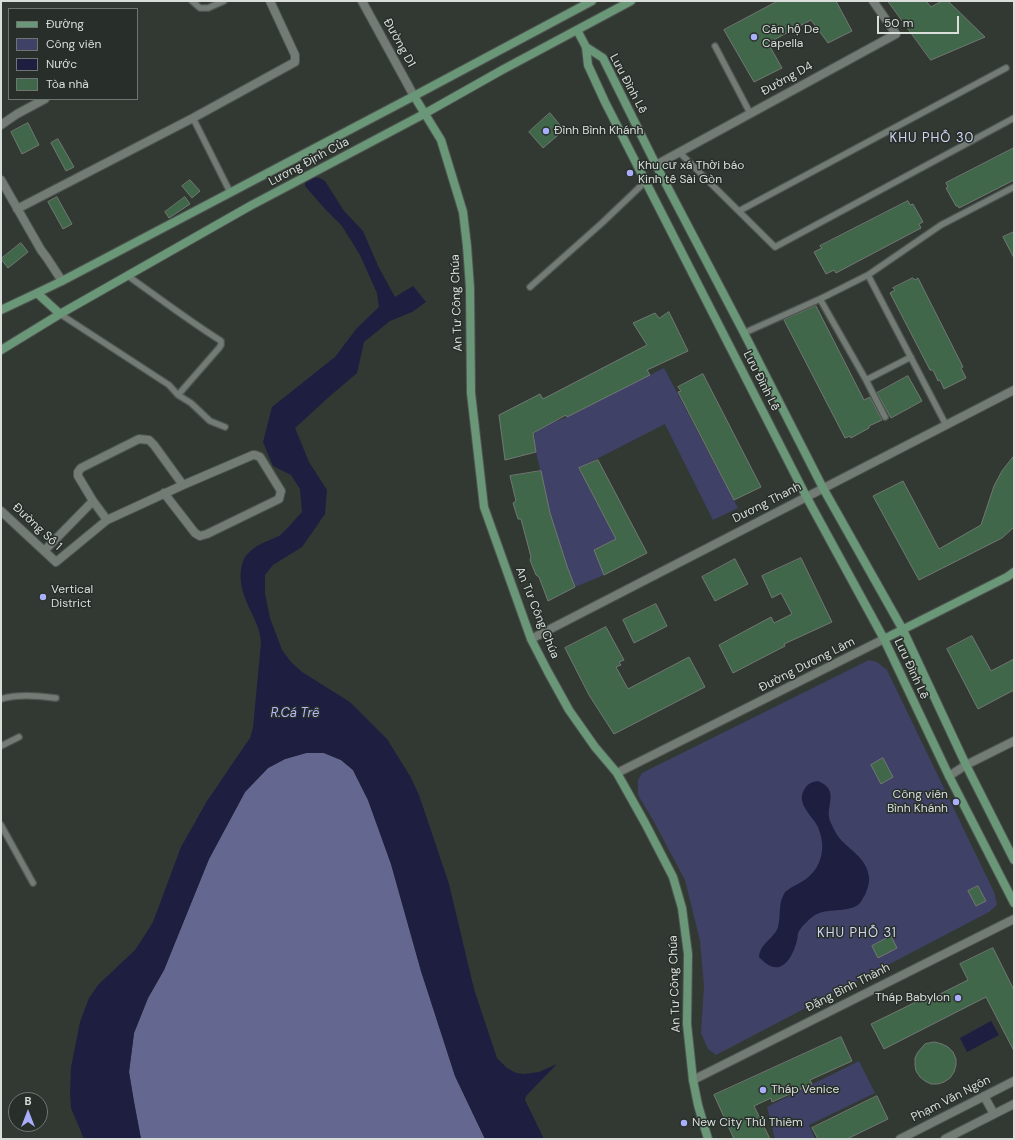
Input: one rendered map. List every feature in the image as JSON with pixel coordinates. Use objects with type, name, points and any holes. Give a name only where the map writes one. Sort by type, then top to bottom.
[{"type":"street","points":[[17,209],[193,118],[295,62],[295,55],[270,1]]},
{"type":"street","name":"Đường D1","points":[[362,1],[414,96]]},
{"type":"street","name":"Lương Định Của","points":[[1,310],[37,293],[414,96],[592,1]]},
{"type":"street","name":"Lương Định Của","points":[[1,350],[60,314],[250,206],[424,114],[631,1]]},
{"type":"street","name":"Đường D4","points":[[656,165],[896,34],[873,1]]},
{"type":"street","points":[[577,30],[586,47]]},
{"type":"street","name":"Lưu Đình Lễ","points":[[586,47],[603,58],[656,165],[823,488],[903,630],[966,765],[1014,860]]},
{"type":"street","name":"Lưu Đình Lễ","points":[[586,47],[588,65],[605,102],[806,496],[884,639],[949,776],[1014,903]]},
{"type":"street","name":"An Tư Công Chúa","points":[[414,96],[441,140],[463,212],[470,288],[470,393],[484,507],[531,639],[569,710],[595,747],[617,773],[673,877],[682,908],[688,954],[687,1024],[693,1080],[698,1105],[708,1139]]},
{"type":"street","points":[[1,125],[17,114],[43,100]]},
{"type":"street","points":[[1,180],[41,250],[62,280]]},
{"type":"street","points":[[37,293],[60,314]]},
{"type":"street","name":"Dương Thanh","points":[[531,639],[1014,390]]},
{"type":"street","points":[[164,494],[195,533],[200,536],[279,499],[281,492],[260,457],[255,455],[182,485],[107,520],[93,501],[78,476],[78,472],[80,468],[139,440],[149,440],[154,444],[182,485]]},
{"type":"street","points":[[44,551],[93,501]]},
{"type":"street","name":"Đường Số 1","points":[[1,511],[56,562],[107,520]]},
{"type":"street","name":"Đường Dương Lâm","points":[[617,773],[1010,577],[1014,572]]},
{"type":"street","points":[[949,776],[966,765],[1014,741]]},
{"type":"street","name":"Đặng Bình Thành","points":[[693,1080],[1014,919]]},
{"type":"street","name":"Phạm Văn Ngôn","points":[[900,1139],[1014,1081]]},
{"type":"street","points":[[984,1096],[994,1114]]},
{"type":"street","points":[[945,1139],[1014,1104]]},
{"type":"lane","points":[[192,1],[200,8],[208,8],[224,1]]},
{"type":"lane","points":[[715,46],[750,113]]},
{"type":"lane","points":[[739,211],[1006,68]]},
{"type":"lane","points":[[193,118],[230,192]]},
{"type":"lane","points":[[679,152],[775,247],[1014,118]]},
{"type":"lane","points":[[530,287],[602,223],[645,182]]},
{"type":"lane","points":[[744,333],[820,299],[868,275],[941,225],[1014,187]]},
{"type":"lane","points":[[868,275],[946,425]]},
{"type":"lane","points":[[128,276],[180,312],[192,323],[221,341],[219,348],[178,395]]},
{"type":"lane","points":[[820,299],[866,380],[885,417]]},
{"type":"lane","points":[[60,314],[169,385],[178,395],[191,403],[210,421],[225,427]]},
{"type":"lane","points":[[866,380],[910,357]]},
{"type":"lane","points":[[1,699],[29,695],[56,698]]},
{"type":"lane","points":[[1,746],[19,737]]},
{"type":"lane","points":[[1,825],[32,883]]},
{"type":"green space","points":[[664,368],[738,508],[713,520],[665,424],[579,468],[616,539],[594,550],[604,575],[575,587],[550,513],[536,452],[534,433]]},
{"type":"green space","points":[[869,660],[877,662],[887,670],[994,892],[997,905],[989,912],[716,1055],[708,1049],[701,1033],[704,986],[700,941],[685,880],[638,795],[638,780],[642,773]]},
{"type":"green space","points":[[859,1061],[875,1093],[809,1125],[815,1139],[775,1139],[767,1107]]},
{"type":"shaded area","points":[[306,753],[324,753],[341,760],[353,770],[368,800],[391,864],[421,971],[455,1076],[485,1139],[141,1139],[129,1072],[134,1033],[148,998],[164,970],[209,859],[245,792],[268,768],[285,759]]},
{"type":"water","name":"R.Cá Trê","points":[[312,177],[320,178],[325,181],[344,211],[363,231],[379,268],[395,297],[413,286],[426,302],[412,312],[390,321],[364,342],[357,373],[295,428],[309,462],[327,490],[325,514],[302,547],[273,565],[265,575],[265,593],[270,618],[282,650],[291,662],[302,672],[350,702],[387,739],[410,776],[419,795],[449,884],[474,989],[497,1058],[507,1068],[516,1073],[524,1074],[539,1072],[557,1064],[526,1096],[525,1100],[544,1139],[485,1139],[455,1076],[421,971],[391,864],[368,800],[353,770],[341,760],[324,753],[306,753],[285,759],[268,768],[245,792],[209,859],[164,970],[148,998],[134,1033],[129,1072],[141,1139],[84,1139],[71,1108],[71,1067],[80,1022],[89,998],[98,985],[135,950],[153,922],[181,847],[207,801],[250,738],[253,728],[261,643],[257,624],[243,591],[241,567],[245,557],[255,547],[279,536],[302,512],[300,489],[291,475],[273,466],[263,442],[272,407],[335,357],[357,328],[379,307],[377,293],[360,255],[342,226],[305,186],[306,179]]},
{"type":"water","points":[[818,781],[825,785],[831,794],[829,817],[833,828],[840,839],[862,861],[868,871],[868,886],[865,895],[856,906],[846,909],[822,912],[810,919],[798,932],[795,948],[789,960],[779,967],[773,967],[768,965],[759,957],[762,948],[778,927],[782,898],[787,890],[814,872],[821,857],[822,839],[818,827],[803,805],[802,800],[802,795],[806,786]]},
{"type":"water","points":[[991,1021],[999,1035],[967,1052],[960,1038]]},
{"type":"building","name":"Căn hộ De Capella","points":[[778,1],[836,1],[852,31],[828,43],[811,20],[768,43],[782,68],[754,82],[724,30]]},
{"type":"building","points":[[888,1],[926,1],[931,7],[942,1],[948,1],[985,37],[931,60]]},
{"type":"building","name":"Đình Bình Khánh","points":[[550,113],[564,130],[543,148],[529,132]]},
{"type":"building","points":[[28,123],[39,145],[22,154],[11,132]]},
{"type":"building","points":[[58,139],[74,167],[66,171],[51,143]]},
{"type":"building","points":[[1014,148],[1014,180],[959,208],[956,206],[946,188],[948,187],[946,183]]},
{"type":"building","points":[[190,180],[200,191],[192,198],[182,186]]},
{"type":"building","points":[[57,197],[72,224],[63,229],[48,202]]},
{"type":"building","points":[[185,197],[190,204],[169,218],[165,212]]},
{"type":"building","points":[[908,201],[910,205],[913,204],[923,222],[919,224],[921,228],[836,273],[834,270],[826,274],[814,252],[822,248],[820,246]]},
{"type":"building","points":[[1014,232],[1014,258],[1003,237]]},
{"type":"building","points":[[21,243],[28,252],[8,268],[1,259]]},
{"type":"building","points":[[913,278],[915,280],[918,278],[963,367],[961,368],[966,378],[944,389],[933,370],[930,370],[890,293],[895,290],[893,288]]},
{"type":"building","points":[[816,306],[864,400],[870,397],[882,420],[869,426],[869,428],[851,438],[850,436],[845,438],[784,320]]},
{"type":"building","points":[[669,312],[688,351],[647,370],[650,375],[567,417],[566,415],[533,433],[536,452],[505,460],[499,415],[540,394],[543,399],[647,345],[633,323],[655,313],[659,318]]},
{"type":"building","points":[[703,374],[761,487],[734,500],[678,392],[681,391],[678,387]]},
{"type":"building","points":[[908,376],[922,401],[891,418],[877,393]]},
{"type":"building","points":[[1014,456],[1014,527],[1002,538],[919,580],[873,496],[903,481],[939,549],[981,525],[994,486],[1002,471]]},
{"type":"building","points":[[598,460],[647,553],[604,575],[594,550],[616,539],[579,468]]},
{"type":"building","points":[[541,471],[550,513],[575,587],[548,601],[539,577],[536,575],[530,560],[531,557],[521,519],[518,519],[513,503],[516,501],[510,476]]},
{"type":"building","points":[[801,558],[832,622],[784,644],[785,646],[733,673],[719,645],[771,617],[774,623],[792,614],[781,593],[772,598],[762,576]]},
{"type":"building","points":[[735,559],[748,584],[715,601],[702,577]]},
{"type":"building","points":[[656,604],[667,626],[634,643],[623,620]]},
{"type":"building","points":[[606,627],[624,660],[619,662],[621,665],[616,667],[628,689],[689,657],[705,687],[614,734],[589,695],[565,648]]},
{"type":"building","points":[[972,636],[991,671],[1014,659],[1014,690],[978,709],[947,649]]},
{"type":"building","points":[[883,758],[893,777],[881,784],[871,765]]},
{"type":"building","points":[[978,886],[986,901],[976,906],[968,891]]},
{"type":"building","points":[[891,936],[897,948],[878,958],[872,946]]},
{"type":"building","name":"Tháp Babylon","points":[[993,948],[1014,990],[1014,1051],[986,997],[884,1049],[871,1024],[920,1000],[922,1003],[968,980],[960,964]]},
{"type":"building","name":"Tháp Venice","points":[[841,1037],[852,1061],[810,1080],[812,1084],[772,1102],[771,1098],[754,1106],[770,1139],[734,1139],[714,1095]]},
{"type":"building","points":[[935,1042],[948,1047],[953,1052],[956,1059],[956,1065],[950,1078],[938,1084],[931,1084],[920,1077],[916,1071],[915,1058],[925,1044]]},
{"type":"building","points":[[877,1096],[888,1119],[847,1139],[818,1139],[812,1128]]},
{"type":"place","name":"Căn hộ De Capella","points":[[754,37]]},
{"type":"place","name":"Đình Bình Khánh","points":[[546,131]]},
{"type":"place","name":"Khu cư xá Thời báo Kinh tế Sài Gòn","points":[[630,173]]},
{"type":"place","name":"Vertical District","points":[[43,597]]},
{"type":"place","name":"Công viên Bình Khánh","points":[[956,802]]},
{"type":"place","name":"Tháp Babylon","points":[[958,998]]},
{"type":"place","name":"Tháp Venice","points":[[763,1090]]},
{"type":"place","name":"New City Thủ Thiêm","points":[[684,1123]]},
{"type":"district","name":"KHU PHỐ 30","points":[[932,139]]},
{"type":"district","name":"KHU PHỐ 31","points":[[857,934]]}]
